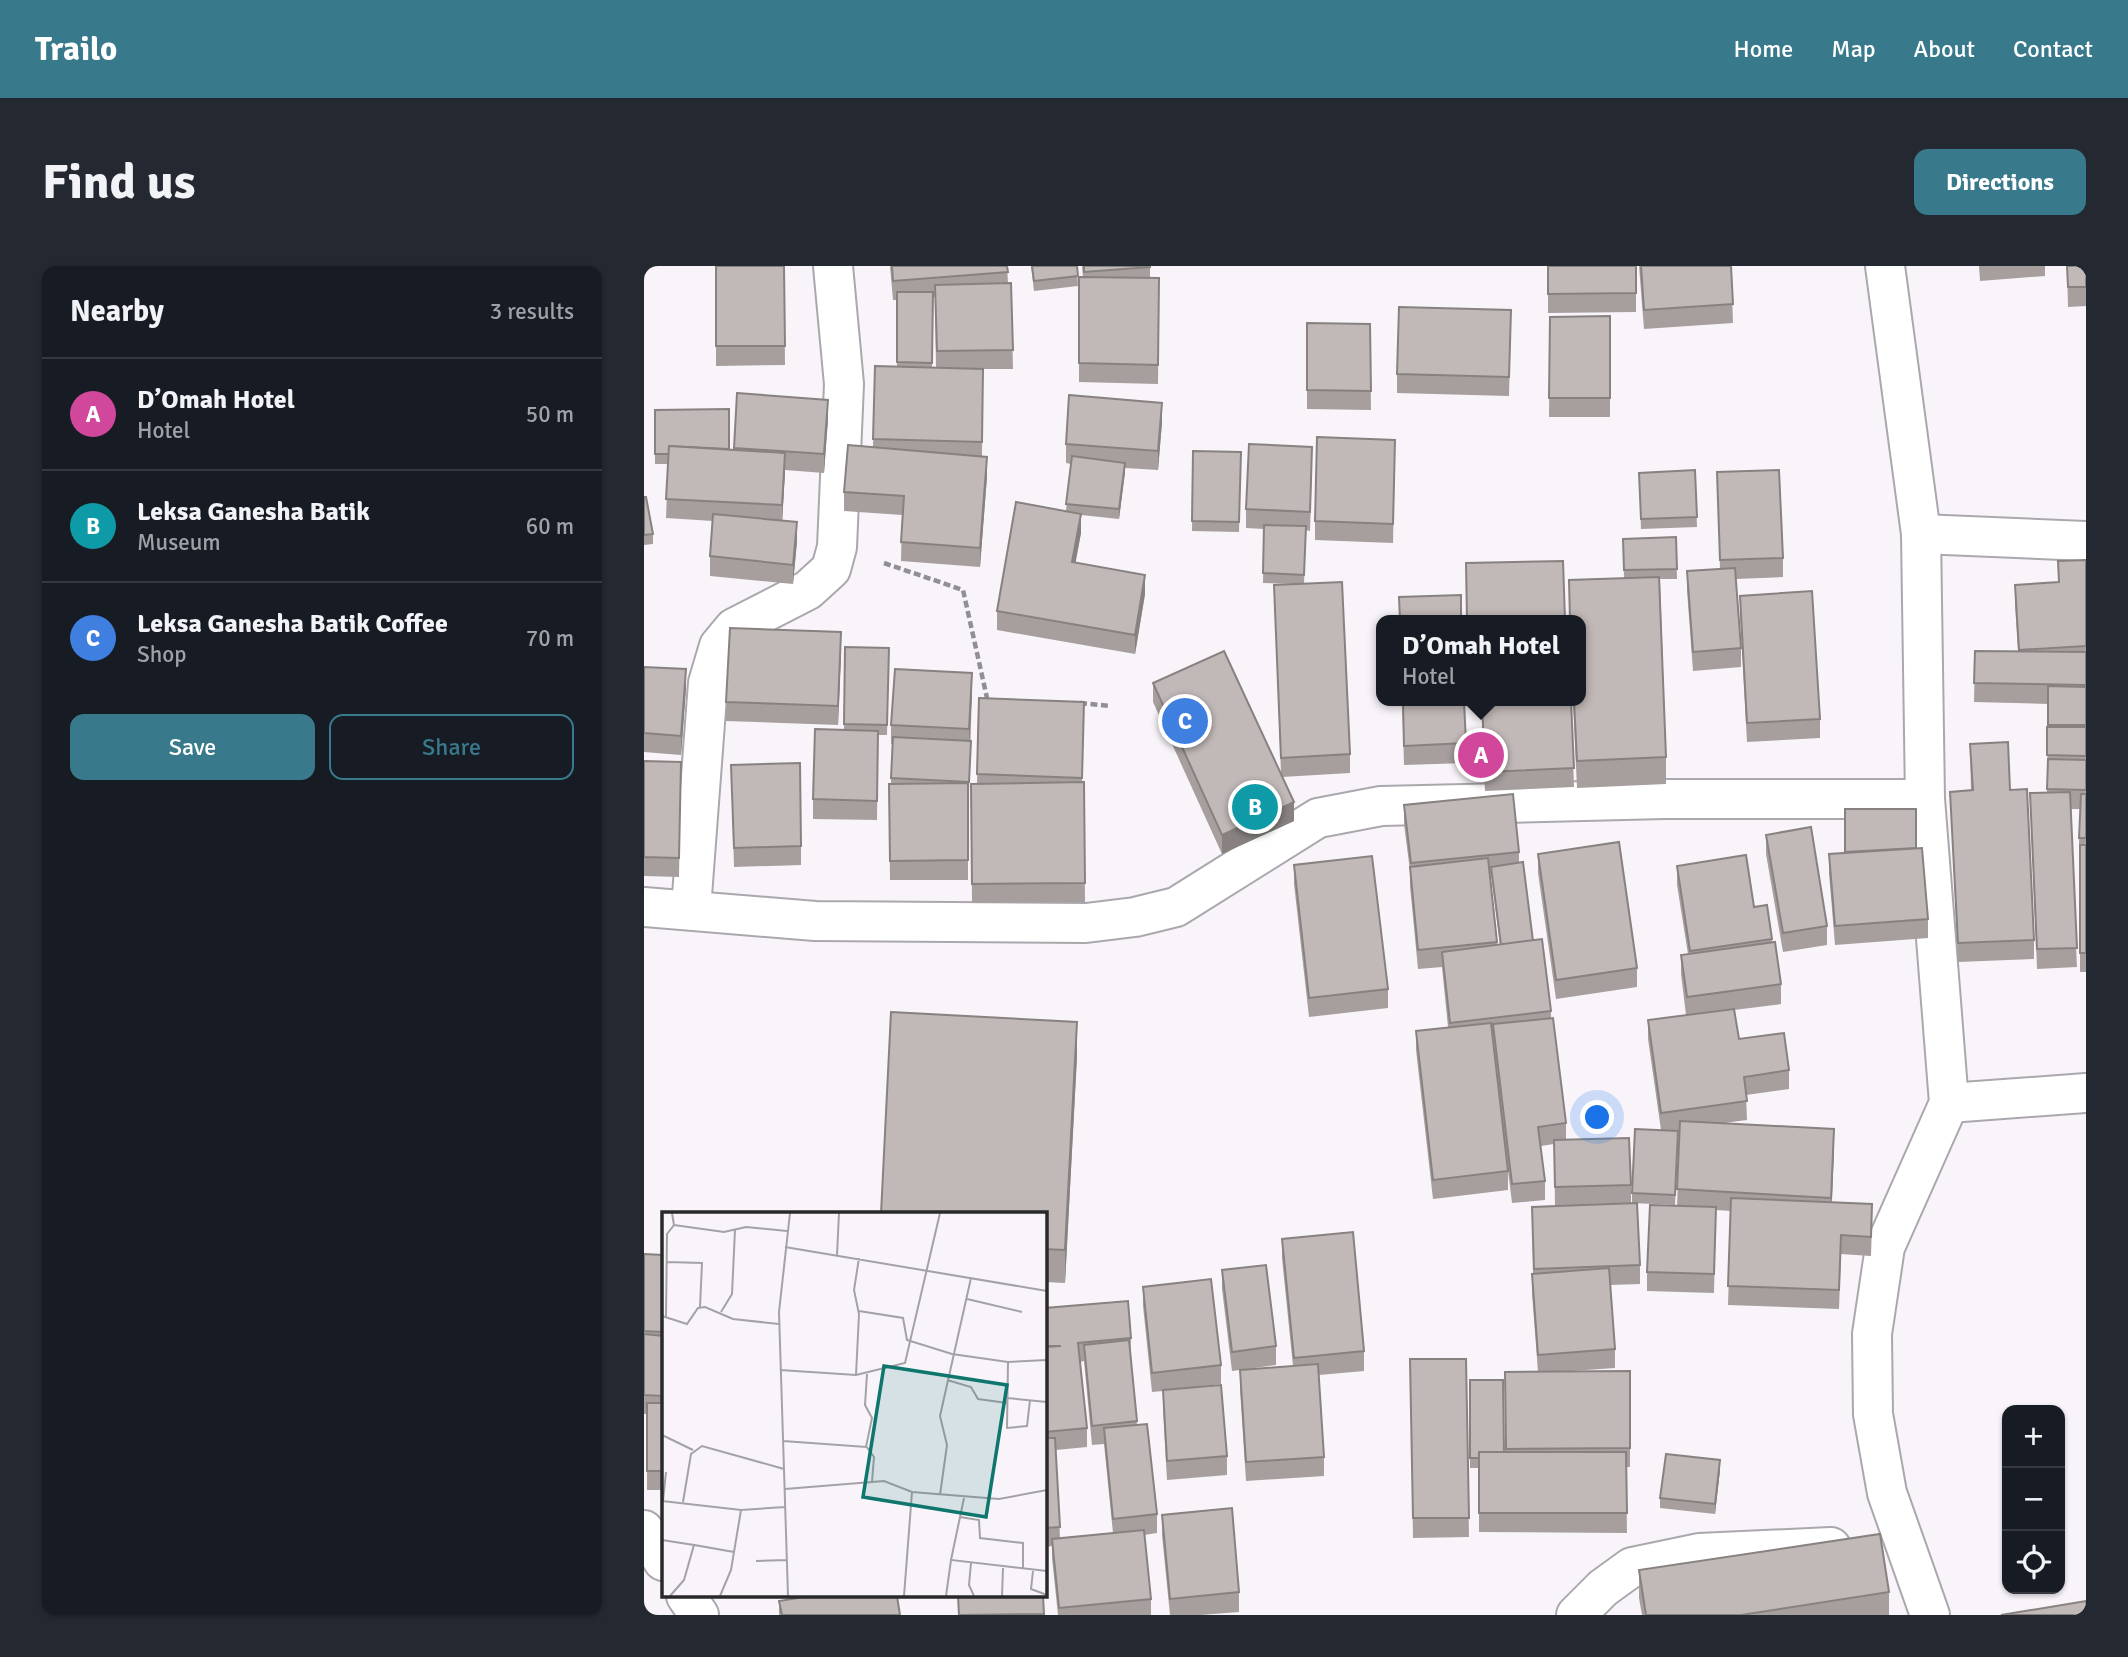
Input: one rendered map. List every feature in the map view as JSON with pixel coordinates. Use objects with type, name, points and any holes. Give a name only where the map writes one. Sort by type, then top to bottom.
[{"type":"street","points":[[691,909],[708,683],[719,646],[734,628],[808,590],[831,569],[837,547],[844,384],[833,266]]},
{"type":"street","points":[[1885,266],[1921,534],[1925,799],[1949,1103],[1885,1247],[1872,1334],[1872,1414],[1887,1493],[1930,1615]]},
{"type":"street","points":[[1921,534],[2086,541]]},
{"type":"street","points":[[644,907],[815,921],[1087,923],[1135,917],[1176,907],[1318,818],[1381,806],[1664,799],[1925,799]]},
{"type":"street","points":[[1949,1103],[2086,1093]]},
{"type":"street","points":[[644,1530],[662,1559]]},
{"type":"street","points":[[1576,1615],[1603,1588],[1632,1567],[1659,1561],[1699,1553],[1905,1544]]},
{"type":"street","points":[[687,1598],[699,1615]]},
{"type":"path","points":[[837,547],[963,590],[987,698],[999,699]]},
{"type":"path","points":[[1073,703],[1110,706]]},
{"type":"building","points":[[716,266],[784,266],[785,346],[716,346]]},
{"type":"building","points":[[892,266],[1007,266],[1008,272],[893,281]]},
{"type":"building","points":[[1032,266],[1077,266],[1078,276],[1034,281]]},
{"type":"building","points":[[1084,266],[1150,266],[1150,267],[1084,272]]},
{"type":"building","points":[[1548,266],[1636,266],[1636,293],[1548,294]]},
{"type":"building","points":[[1641,266],[1731,266],[1733,304],[1644,310]]},
{"type":"building","points":[[2067,266],[2086,266],[2086,287],[2068,287]]},
{"type":"building","points":[[1079,277],[1159,278],[1158,365],[1079,363]]},
{"type":"building","points":[[1011,283],[1013,350],[937,351],[935,285]]},
{"type":"building","points":[[897,292],[933,292],[932,363],[897,362]]},
{"type":"building","points":[[1399,307],[1511,310],[1509,377],[1397,374]]},
{"type":"building","points":[[1610,316],[1610,398],[1549,398],[1550,317]]},
{"type":"building","points":[[1307,323],[1370,324],[1371,391],[1307,390]]},
{"type":"building","points":[[875,366],[983,369],[982,442],[873,439]]},
{"type":"building","points":[[737,393],[828,400],[824,454],[734,448]]},
{"type":"building","points":[[1069,395],[1162,403],[1158,451],[1066,444]]},
{"type":"building","points":[[729,409],[729,449],[669,446],[669,454],[655,454],[655,410]]},
{"type":"building","points":[[1317,437],[1395,440],[1393,524],[1315,521]]},
{"type":"building","points":[[1249,444],[1312,447],[1310,512],[1246,509]]},
{"type":"building","points":[[848,445],[987,457],[980,548],[901,542],[904,496],[844,492]]},
{"type":"building","points":[[669,446],[785,453],[782,505],[666,499]]},
{"type":"building","points":[[1193,451],[1241,452],[1239,522],[1192,521]]},
{"type":"building","points":[[1072,456],[1125,463],[1119,509],[1066,504]]},
{"type":"building","points":[[1695,470],[1697,517],[1641,519],[1639,473]]},
{"type":"building","points":[[1779,470],[1783,558],[1720,560],[1717,472]]},
{"type":"building","points":[[646,497],[653,534],[644,535]]},
{"type":"building","points":[[1016,502],[1081,514],[1072,562],[1145,575],[1135,635],[997,611]]},
{"type":"building","points":[[713,514],[797,522],[793,565],[710,556]]},
{"type":"building","points":[[1264,525],[1306,526],[1304,575],[1263,573]]},
{"type":"building","points":[[1676,537],[1677,569],[1624,570],[1623,539]]},
{"type":"building","points":[[2086,560],[2086,646],[2019,650],[2015,585],[2059,582],[2058,561]]},
{"type":"building","points":[[1563,561],[1565,615],[1467,615],[1466,563]]},
{"type":"building","points":[[1735,568],[1741,648],[1693,652],[1687,571]]},
{"type":"building","points":[[1659,577],[1666,757],[1577,761],[1574,706],[1586,706],[1586,615],[1570,615],[1569,580]]},
{"type":"building","points":[[1342,582],[1350,754],[1281,758],[1274,585]]},
{"type":"building","points":[[1812,591],[1820,719],[1747,723],[1740,596]]},
{"type":"building","points":[[1461,595],[1461,615],[1400,615],[1399,597]]},
{"type":"building","points":[[730,628],[841,632],[838,706],[726,702]]},
{"type":"building","points":[[845,647],[889,648],[887,725],[844,724]]},
{"type":"building","points":[[1224,651],[1294,802],[1222,835],[1153,683]]},
{"type":"building","points":[[1975,651],[2086,652],[2086,685],[1974,683]]},
{"type":"building","points":[[644,667],[686,669],[681,736],[644,733]]},
{"type":"building","points":[[895,669],[972,673],[969,729],[891,725]]},
{"type":"building","points":[[2048,686],[2086,687],[2086,725],[2048,725]]},
{"type":"building","points":[[979,698],[1084,702],[1082,778],[977,774]]},
{"type":"building","points":[[1403,706],[1464,706],[1466,743],[1404,746]]},
{"type":"building","points":[[1482,706],[1571,706],[1574,768],[1485,772]]},
{"type":"building","points":[[2047,727],[2086,727],[2086,756],[2047,755]]},
{"type":"building","points":[[815,729],[878,731],[877,801],[813,799]]},
{"type":"building","points":[[893,737],[971,741],[969,782],[891,778]]},
{"type":"building","points":[[2008,742],[2010,790],[2027,789],[2034,940],[1958,943],[1950,792],[1973,790],[1970,744]]},
{"type":"building","points":[[2048,759],[2086,760],[2086,790],[2047,789]]},
{"type":"building","points":[[644,761],[681,762],[679,858],[644,857]]},
{"type":"building","points":[[800,763],[801,846],[734,848],[731,765]]},
{"type":"building","points":[[1084,782],[1085,883],[972,884],[971,784]]},
{"type":"building","points":[[968,783],[968,860],[890,861],[889,784]]},
{"type":"building","points":[[2070,792],[2077,948],[2037,949],[2030,793]]},
{"type":"building","points":[[1513,794],[1519,852],[1411,863],[1404,805]]},
{"type":"building","points":[[2081,794],[2086,794],[2086,838],[2079,838]]},
{"type":"building","points":[[1845,809],[1916,809],[1916,848],[1845,852]]},
{"type":"building","points":[[1811,827],[1827,926],[1783,933],[1766,835]]},
{"type":"building","points":[[1619,842],[1637,968],[1556,980],[1538,854]]},
{"type":"building","points":[[2080,845],[2086,845],[2086,953],[2080,953]]},
{"type":"building","points":[[1922,848],[1928,919],[1835,926],[1829,854]]},
{"type":"building","points":[[1746,855],[1754,907],[1767,905],[1772,939],[1690,951],[1677,866]]},
{"type":"building","points":[[1372,856],[1388,989],[1309,998],[1294,865]]},
{"type":"building","points":[[1488,858],[1497,942],[1418,950],[1410,867]]},
{"type":"building","points":[[1523,862],[1533,941],[1501,945],[1491,867]]},
{"type":"building","points":[[1542,939],[1551,1011],[1450,1023],[1442,952]]},
{"type":"building","points":[[1775,942],[1781,984],[1687,997],[1681,955]]},
{"type":"building","points":[[1734,1009],[1739,1039],[1784,1033],[1789,1070],[1744,1077],[1747,1101],[1661,1113],[1648,1020]]},
{"type":"building","points":[[891,1012],[1077,1022],[1065,1250],[1046,1249],[1046,1212],[881,1212]]},
{"type":"building","points":[[1553,1018],[1566,1123],[1538,1127],[1545,1181],[1512,1184],[1493,1024]]},
{"type":"building","points":[[1491,1023],[1508,1171],[1433,1180],[1416,1031]]},
{"type":"building","points":[[1680,1121],[1834,1129],[1831,1198],[1677,1189]]},
{"type":"building","points":[[1635,1129],[1678,1131],[1675,1195],[1632,1193]]},
{"type":"building","points":[[1629,1138],[1631,1185],[1555,1187],[1554,1140]]},
{"type":"building","points":[[1731,1198],[1872,1204],[1871,1237],[1841,1235],[1839,1290],[1728,1286]]},
{"type":"building","points":[[1637,1203],[1640,1265],[1534,1269],[1532,1207]]},
{"type":"building","points":[[1650,1205],[1716,1207],[1714,1274],[1647,1272]]},
{"type":"building","points":[[1353,1232],[1364,1351],[1294,1358],[1282,1239]]},
{"type":"building","points":[[644,1254],[662,1255],[662,1332],[644,1331]]},
{"type":"building","points":[[1266,1265],[1276,1346],[1232,1352],[1222,1270]]},
{"type":"building","points":[[1609,1268],[1615,1349],[1538,1355],[1532,1274]]},
{"type":"building","points":[[1211,1279],[1221,1365],[1152,1373],[1143,1287]]},
{"type":"building","points":[[1128,1301],[1131,1338],[1078,1343],[1087,1428],[1046,1432],[1046,1347],[1061,1346],[1046,1346],[1046,1308]]},
{"type":"building","points":[[644,1334],[662,1336],[662,1396],[644,1395]]},
{"type":"building","points":[[1129,1340],[1137,1421],[1092,1426],[1084,1345]]},
{"type":"building","points":[[1410,1359],[1466,1359],[1469,1518],[1413,1518]]},
{"type":"building","points":[[1318,1364],[1324,1457],[1246,1462],[1240,1370]]},
{"type":"building","points":[[1630,1371],[1630,1448],[1506,1449],[1505,1372]]},
{"type":"building","points":[[1470,1380],[1503,1380],[1504,1452],[1479,1452],[1479,1458],[1470,1458]]},
{"type":"building","points":[[1221,1385],[1227,1456],[1167,1461],[1163,1390]]},
{"type":"building","points":[[647,1403],[662,1403],[662,1471],[647,1471]]},
{"type":"building","points":[[1147,1424],[1157,1514],[1113,1519],[1104,1428]]},
{"type":"building","points":[[1046,1438],[1055,1438],[1060,1527],[1046,1528]]},
{"type":"building","points":[[1479,1452],[1626,1452],[1627,1513],[1479,1513]]},
{"type":"building","points":[[1666,1454],[1720,1460],[1715,1504],[1660,1498]]},
{"type":"building","points":[[1232,1508],[1239,1592],[1170,1599],[1162,1515]]},
{"type":"building","points":[[1144,1530],[1151,1599],[1059,1608],[1052,1539]]},
{"type":"building","points":[[1880,1534],[1889,1592],[1741,1615],[1646,1615],[1639,1570]]},
{"type":"building","points":[[798,1598],[897,1598],[900,1615],[782,1615],[779,1601]]},
{"type":"building","points":[[958,1598],[1043,1598],[1044,1614],[959,1615]]},
{"type":"building","points":[[2086,1601],[2086,1615],[2001,1615]]},
{"type":"place","name":"Leksa Ganesha Batik Coffee","points":[[1185,721]]},
{"type":"place","name":"D’Omah Hotel","points":[[1481,755]]},
{"type":"place","name":"Leksa Ganesha Batik","points":[[1255,807]]}]
